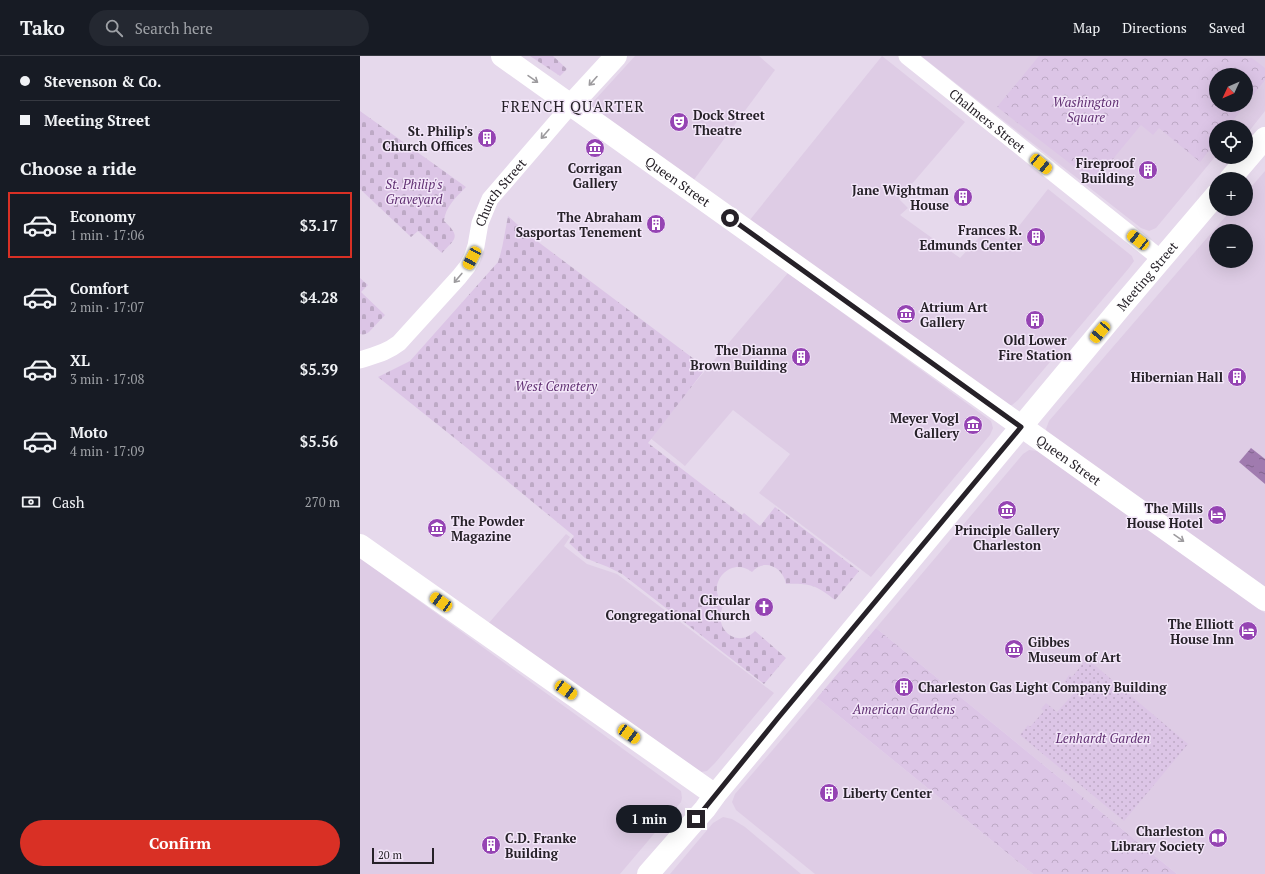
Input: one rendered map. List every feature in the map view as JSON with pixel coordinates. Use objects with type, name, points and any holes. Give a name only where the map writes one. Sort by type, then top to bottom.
[{"type":"street","name":"Queen Street","points":[[502,56],[1265,600]]},
{"type":"street","name":"Church Street","points":[[360,360],[376,356],[390,350],[399,343],[459,278],[472,258],[476,246],[480,223],[490,199],[571,105],[616,56]]},
{"type":"street","name":"Chalmers Street","points":[[907,56],[1161,259]]},
{"type":"street","points":[[1236,172],[1265,138]]},
{"type":"street","name":"Meeting Street","points":[[648,874],[705,809],[715,794],[1209,203]]},
{"type":"street","points":[[360,545],[715,794]]},
{"type":"shaded area","name":"Dock Street Theatre","points":[[635,56],[759,56],[775,70],[693,181],[593,109],[593,102]]},
{"type":"shaded area","points":[[882,56],[965,122],[899,199],[908,208],[900,215],[960,258],[989,227],[1008,240],[1048,189],[1132,256],[1134,261],[1018,400],[1012,405],[1007,405],[749,221]]},
{"type":"shaded area","name":"Washington Square","points":[[921,56],[1265,56],[1265,111],[1253,126],[1253,120],[1209,120],[1209,164],[1156,228],[1149,231],[1141,228]]},
{"type":"shaded area","points":[[1265,171],[1265,589],[1047,432],[1046,429],[1049,421],[1209,236],[1209,268],[1253,268],[1253,224],[1219,224],[1226,216],[1253,216],[1253,185]]},
{"type":"shaded area","points":[[788,273],[991,421],[993,428],[990,435],[871,577],[759,493],[790,454],[733,410],[685,466],[649,437]]},
{"type":"shaded area","points":[[1029,450],[1038,451],[1265,613],[1265,874],[1177,874],[876,628],[1023,454]]},
{"type":"shaded area","points":[[566,534],[570,537],[564,546],[587,564],[617,574],[774,693],[707,771],[701,772],[488,624]]},
{"type":"shaded area","points":[[360,558],[681,791],[681,802],[620,874],[360,874]]},
{"type":"shaded area","name":"Liberty Center","points":[[817,698],[1033,874],[815,874],[736,810],[732,802],[735,794]]},
{"type":"shaded area","points":[[723,817],[732,819],[745,827],[801,874],[670,874],[713,823]]},
{"type":"green space","points":[[530,56],[553,56],[567,69],[560,76]]},
{"type":"green space","name":"Washington Square","points":[[1039,56],[1239,56],[1244,58],[1252,58],[1265,68],[1265,80],[1253,95],[1253,68],[1209,68],[1209,112],[1240,112],[1233,120],[1209,120],[1209,151],[1200,162],[1159,128],[1153,135],[1141,125],[1094,182],[997,107]]},
{"type":"green space","name":"St. Philip's Graveyard","points":[[360,111],[466,187],[452,202],[445,216],[444,221],[453,231],[455,237],[451,244],[442,253],[418,231],[411,237],[360,189]]},
{"type":"green space","name":"West Cemetery","points":[[508,216],[529,235],[706,368],[648,443],[742,515],[744,513],[760,526],[775,507],[859,571],[835,600],[823,591],[812,586],[786,584],[781,573],[772,566],[762,566],[752,572],[744,568],[736,567],[728,570],[722,575],[718,581],[717,589],[719,597],[724,604],[721,613],[723,628],[728,634],[741,638],[748,636],[755,631],[786,658],[764,684],[622,574],[585,558],[569,543],[574,536],[378,377],[410,361],[498,262],[503,245]]},
{"type":"green space","points":[[360,278],[368,285],[361,292],[385,315],[366,334],[360,334]]},
{"type":"green space","name":"American Gardens","points":[[876,628],[1177,874],[1033,874],[817,698]]},
{"type":"green space","name":"Lenhardt Garden","points":[[1085,657],[1188,744],[1124,821],[1020,735],[1028,725],[1030,727],[1044,711],[1041,709],[1046,703],[1057,712],[1076,691],[1065,681],[1069,675],[1072,677],[1084,662],[1082,660]]},
{"type":"water","points":[[1251,448],[1265,459],[1265,484],[1239,462]]},
{"type":"place","name":"Dock Street Theatre","points":[[679,122]]},
{"type":"place","name":"St. Philip's Church Offices","points":[[487,138]]},
{"type":"place","name":"Corrigan Gallery","points":[[595,148]]},
{"type":"place","name":"Fireproof Building","points":[[1148,170]]},
{"type":"place","name":"Jane Wightman House","points":[[963,197]]},
{"type":"place","name":"The Abraham Sasportas Tenement","points":[[656,224]]},
{"type":"place","name":"Frances R. Edmunds Center","points":[[1036,237]]},
{"type":"place","name":"Atrium Art Gallery","points":[[906,314]]},
{"type":"place","name":"Old Lower Fire Station","points":[[1035,320]]},
{"type":"place","name":"The Dianna Brown Building","points":[[801,357]]},
{"type":"place","name":"Hibernian Hall","points":[[1237,377]]},
{"type":"place","name":"Meyer Vogl Gallery","points":[[973,425]]},
{"type":"place","name":"Principle Gallery Charleston","points":[[1007,510]]},
{"type":"place","name":"The Mills House Hotel","points":[[1217,515]]},
{"type":"place","name":"The Powder Magazine","points":[[437,528]]},
{"type":"place","name":"Circular Congregational Church","points":[[764,607]]},
{"type":"place","name":"The Elliott House Inn","points":[[1248,631]]},
{"type":"place","name":"Gibbes Museum of Art","points":[[1014,649]]},
{"type":"place","name":"Charleston Gas Light Company Building","points":[[904,687]]},
{"type":"place","name":"Liberty Center","points":[[829,793]]},
{"type":"place","name":"Charleston Library Society","points":[[1218,838]]},
{"type":"place","name":"C.D. Franke Building","points":[[491,845]]},
{"type":"district","name":"FRENCH QUARTER","points":[[573,106]]},
{"type":"route","points":[[696,819],[778,718],[1021,427],[730,218]]}]
